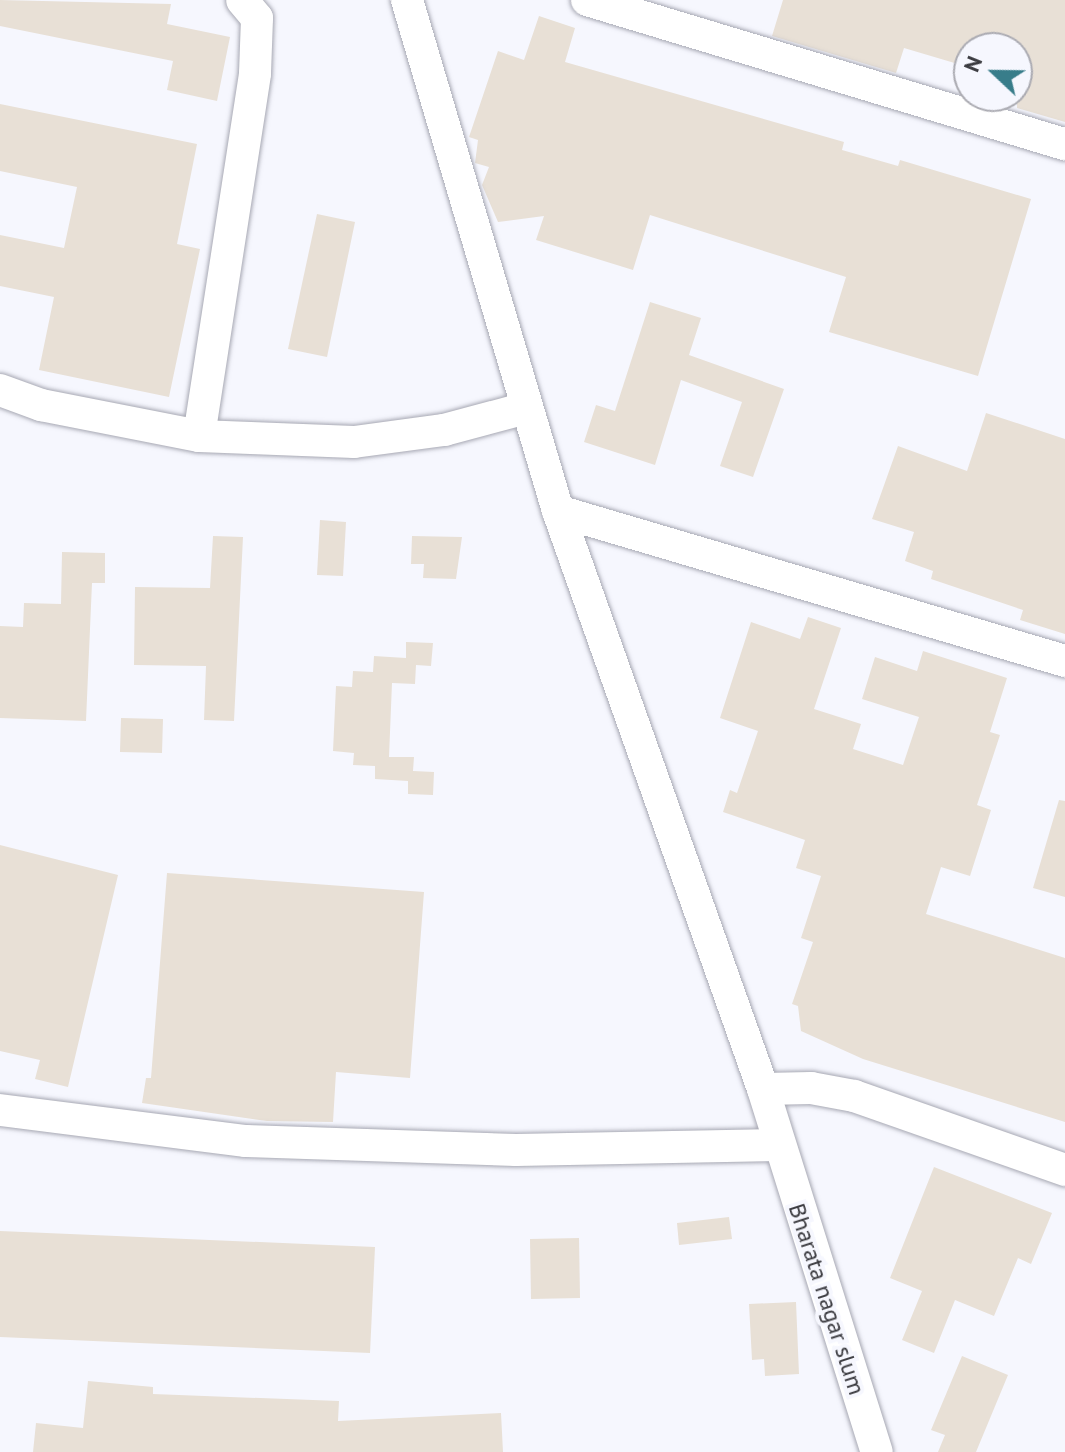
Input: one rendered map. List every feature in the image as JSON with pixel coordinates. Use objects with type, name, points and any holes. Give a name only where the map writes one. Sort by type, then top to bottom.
[{"type":"street","points":[[199,436],[255,73],[257,18],[242,0]]},
{"type":"street","name":"Bharata nagar slum","points":[[407,0],[558,511],[763,1089],[778,1145],[877,1452]]},
{"type":"street","points":[[587,0],[654,10],[1065,144]]},
{"type":"street","points":[[0,390],[41,405],[199,436],[354,442],[444,430],[526,408]]},
{"type":"street","points":[[558,511],[1065,661]]},
{"type":"street","points":[[763,1089],[811,1088],[854,1096],[1065,1170]]},
{"type":"street","points":[[0,1110],[246,1141],[516,1150],[778,1145]]},
{"type":"building","points":[[0,0],[171,4],[167,24],[230,37],[217,101],[167,90],[173,61],[0,26]]},
{"type":"building","points":[[783,0],[1065,0],[1065,122],[1031,112],[1033,32],[953,32],[953,63],[904,48],[896,73],[772,36]]},
{"type":"building","points":[[539,16],[575,28],[565,62],[844,142],[842,150],[898,166],[900,160],[1031,199],[978,376],[829,332],[846,277],[650,215],[633,270],[536,240],[544,216],[498,222],[482,185],[489,167],[475,163],[478,140],[469,137],[498,51],[524,60]]},
{"type":"building","points":[[0,104],[197,144],[177,244],[200,249],[169,397],[39,370],[54,297],[0,286],[0,235],[64,248],[77,187],[0,171]]},
{"type":"building","points":[[317,214],[355,222],[327,357],[288,349]]},
{"type":"building","points":[[650,302],[701,318],[689,355],[784,389],[753,477],[720,466],[742,402],[681,380],[655,465],[584,442],[596,405],[615,411]]},
{"type":"building","points":[[986,413],[1065,439],[1065,634],[1020,620],[1023,610],[931,579],[933,571],[905,561],[914,532],[872,519],[898,446],[967,471]]},
{"type":"building","points":[[320,520],[346,522],[343,576],[317,575]]},
{"type":"building","points":[[213,536],[243,537],[234,721],[204,720],[206,666],[134,665],[135,587],[210,588]]},
{"type":"building","points":[[412,536],[462,537],[456,579],[423,578],[424,564],[411,564]]},
{"type":"building","points":[[62,552],[105,553],[105,583],[92,583],[86,721],[0,718],[0,626],[23,627],[24,603],[61,604]]},
{"type":"building","points":[[808,617],[841,628],[814,709],[861,724],[853,749],[903,765],[919,717],[862,699],[875,657],[917,671],[923,651],[1007,678],[990,732],[1000,735],[977,805],[991,810],[970,876],[941,867],[926,914],[1065,958],[1065,1122],[863,1059],[801,1031],[798,1006],[792,1004],[813,942],[801,938],[821,876],[796,868],[805,840],[723,812],[730,790],[737,793],[758,731],[720,718],[751,622],[800,639]]},
{"type":"building","points":[[406,642],[433,643],[431,666],[416,665],[415,684],[392,683],[389,757],[414,757],[413,771],[434,772],[433,795],[408,794],[408,781],[375,779],[375,766],[353,765],[354,753],[333,751],[336,686],[352,687],[353,671],[373,672],[374,656],[406,658]]},
{"type":"building","points":[[121,718],[163,719],[162,753],[120,752]]},
{"type":"building","points":[[1059,800],[1065,801],[1065,897],[1033,888]]},
{"type":"building","points":[[0,845],[118,875],[68,1087],[35,1079],[40,1060],[0,1051]]},
{"type":"building","points":[[167,873],[424,892],[410,1078],[336,1072],[333,1122],[267,1121],[142,1103],[146,1078],[151,1078]]},
{"type":"building","points":[[934,1167],[1052,1213],[1031,1264],[1018,1258],[994,1316],[955,1300],[934,1353],[902,1340],[922,1291],[890,1278]]},
{"type":"building","points":[[729,1217],[732,1239],[679,1245],[677,1223]]},
{"type":"building","points":[[0,1231],[375,1247],[370,1353],[0,1337]]},
{"type":"building","points":[[579,1238],[580,1298],[531,1299],[530,1239]]},
{"type":"building","points":[[796,1302],[799,1374],[765,1376],[764,1359],[752,1360],[749,1304]]},
{"type":"building","points":[[962,1356],[1008,1375],[976,1452],[938,1452],[945,1435],[931,1430]]},
{"type":"building","points":[[88,1381],[153,1387],[153,1394],[339,1401],[338,1421],[501,1413],[503,1452],[33,1452],[36,1423],[83,1428]]}]
